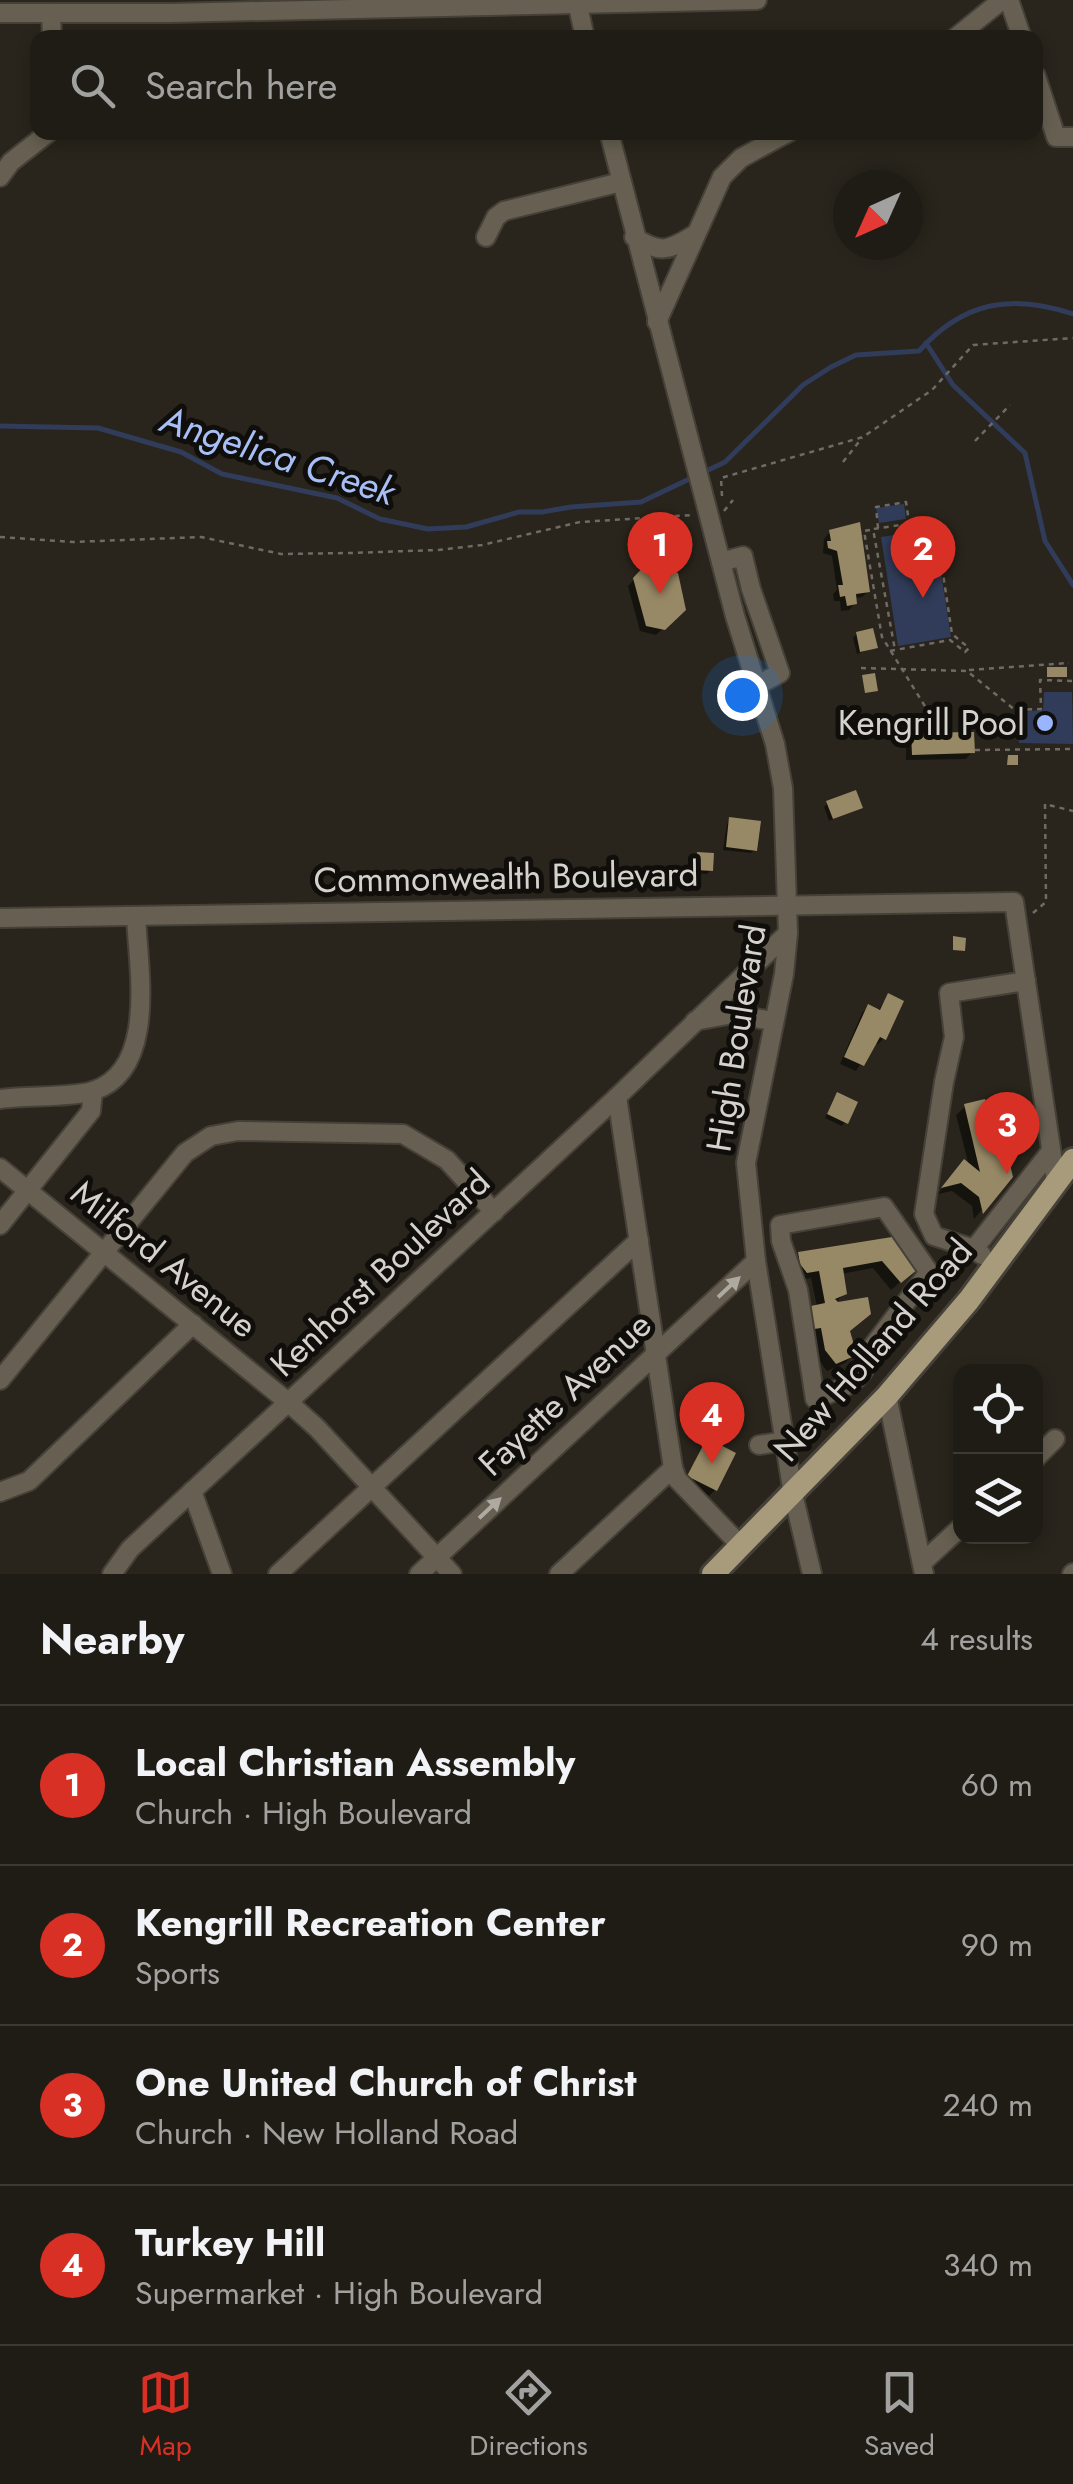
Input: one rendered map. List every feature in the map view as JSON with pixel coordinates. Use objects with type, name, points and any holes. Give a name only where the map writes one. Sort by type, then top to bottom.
[{"type":"main road","name":"New Holland Road","points":[[713,1574],[887,1396],[995,1266],[1056,1182],[1062,1156]]},
{"type":"street","points":[[0,13],[226,6],[757,0]]},
{"type":"street","points":[[966,30],[1006,0],[1019,30]]},
{"type":"street","points":[[579,3],[584,30]]},
{"type":"street","points":[[51,13],[52,30]]},
{"type":"street","points":[[1043,97],[1056,137],[1073,137]]},
{"type":"street","points":[[0,176],[39,140]]},
{"type":"street","name":"High Boulevard","points":[[611,140],[706,508],[775,744],[784,788],[788,905],[784,974],[746,1163],[755,1253],[784,1441],[812,1574]]},
{"type":"street","points":[[658,322],[714,189],[729,168],[773,140]]},
{"type":"street","points":[[486,237],[496,217],[504,211],[621,182]]},
{"type":"street","points":[[634,236],[653,249],[665,249],[695,234]]},
{"type":"street","points":[[721,562],[744,556],[760,619],[780,673],[756,686]]},
{"type":"street","name":"Commonwealth Boulevard","points":[[0,918],[1014,902],[1018,927]]},
{"type":"street","points":[[0,1099],[92,1090],[124,1068],[140,1024],[136,916]]},
{"type":"street","points":[[974,1249],[1062,1156],[1018,927]]},
{"type":"street","name":"Kenhorst Boulevard","points":[[112,1574],[130,1549],[617,1098],[788,933]]},
{"type":"street","points":[[995,1266],[974,1249],[934,1236],[926,1226],[924,1214],[954,1037],[949,993],[1026,981]]},
{"type":"street","points":[[694,1022],[733,1014],[772,1021]]},
{"type":"street","points":[[0,1225],[92,1111],[92,1090]]},
{"type":"street","points":[[617,1098],[672,1468],[742,1547]]},
{"type":"street","points":[[0,1380],[185,1152],[211,1136],[238,1131],[403,1134],[447,1160],[494,1212]]},
{"type":"street","name":"Milford Avenue","points":[[0,1168],[288,1402],[452,1574]]},
{"type":"street","points":[[884,1207],[930,1272],[870,1350],[869,1365],[849,1387],[815,1398],[811,1373],[798,1290],[781,1241],[780,1225],[884,1207]]},
{"type":"street","points":[[278,1574],[639,1240]]},
{"type":"street","points":[[755,1253],[781,1241]]},
{"type":"street","name":"Fayette Avenue","points":[[419,1574],[657,1354],[755,1253]]},
{"type":"street","points":[[0,1492],[28,1481],[192,1324]]},
{"type":"street","points":[[775,1378],[811,1373]]},
{"type":"street","points":[[887,1396],[923,1569]]},
{"type":"street","points":[[1040,1454],[1055,1439]]},
{"type":"street","points":[[759,1444],[784,1441]]},
{"type":"street","points":[[559,1574],[672,1468]]},
{"type":"street","points":[[192,1491],[222,1574]]},
{"type":"street","points":[[923,1569],[953,1536]]},
{"type":"path","points":[[733,500],[723,512],[720,478],[862,437],[932,390],[973,346],[1073,338]]},
{"type":"path","points":[[975,441],[1010,406]]},
{"type":"path","points":[[843,462],[862,437]]},
{"type":"path","points":[[892,650],[876,508],[906,502],[910,524]]},
{"type":"path","points":[[0,536],[74,542],[201,537],[281,554],[438,550],[580,522],[706,508]]},
{"type":"path","points":[[892,650],[950,640],[965,652],[969,648],[952,634],[935,520],[864,532],[882,630],[898,666],[932,716],[937,732]]},
{"type":"path","points":[[874,632],[882,630]]},
{"type":"path","points":[[861,668],[898,666],[967,671],[1069,662]]},
{"type":"path","points":[[967,671],[1015,710],[1042,709],[1040,680],[1073,681]]},
{"type":"path","points":[[975,750],[1073,749]]},
{"type":"path","points":[[1018,927],[1046,902],[1044,804],[1073,811]]},
{"type":"water","points":[[904,504],[906,519],[879,523],[876,508]]},
{"type":"water","points":[[934,529],[951,637],[898,646],[881,537]]},
{"type":"water","name":"Kengrill Pool","points":[[1044,692],[1072,692],[1073,744],[1019,743],[1017,712],[1043,710]]},
{"type":"building","points":[[860,522],[870,592],[856,594],[857,604],[847,606],[845,596],[840,597],[838,585],[843,585],[837,551],[828,548],[827,541],[831,541],[829,530]]},
{"type":"building","points":[[648,562],[678,573],[686,610],[665,630],[646,626],[633,578]]},
{"type":"building","points":[[873,628],[878,648],[860,652],[856,632]]},
{"type":"building","points":[[1047,667],[1067,667],[1067,677],[1047,677]]},
{"type":"building","points":[[875,673],[878,691],[865,693],[862,675]]},
{"type":"building","points":[[974,732],[975,753],[912,755],[911,733]]},
{"type":"building","points":[[1008,755],[1018,755],[1018,765],[1007,765]]},
{"type":"building","points":[[856,790],[863,808],[833,819],[826,801]]},
{"type":"building","points":[[729,817],[761,821],[757,851],[726,847]]},
{"type":"building","points":[[697,852],[714,853],[713,871],[696,870]]},
{"type":"building","points":[[953,936],[966,938],[965,951],[953,950]]},
{"type":"building","points":[[888,993],[904,1001],[886,1040],[880,1037],[864,1066],[844,1057],[868,1004],[880,1010]]},
{"type":"building","points":[[837,1092],[858,1102],[848,1124],[827,1114]]},
{"type":"building","points":[[985,1099],[988,1111],[997,1110],[1013,1177],[983,1214],[979,1197],[961,1183],[941,1188],[964,1159],[980,1172],[964,1104]]},
{"type":"building","points":[[892,1237],[918,1269],[901,1283],[882,1261],[843,1268],[847,1294],[835,1299],[838,1302],[868,1297],[871,1314],[850,1331],[857,1355],[836,1364],[825,1350],[821,1328],[814,1329],[811,1306],[825,1303],[819,1271],[807,1273],[798,1252]]},
{"type":"building","points":[[707,1438],[736,1453],[717,1491],[687,1476]]},
{"type":"waterway","name":"Angelica Creek","points":[[0,426],[98,428],[181,452],[222,474],[337,498],[380,519],[428,529],[466,527],[519,512],[641,502],[725,462],[803,385],[831,367],[856,355],[919,351],[936,334],[971,312],[989,306],[1029,304],[1073,314]]},
{"type":"waterway","points":[[926,343],[953,385],[1025,453],[1045,541],[1073,585]]},
{"type":"place","name":"Local Christian Assembly","points":[[660,594]]},
{"type":"place","name":"Kengrill Recreation Center","points":[[923,598]]},
{"type":"place","name":"Kengrill Pool","points":[[1045,723]]},
{"type":"place","name":"One United Church of Christ","points":[[1007,1174]]},
{"type":"place","name":"Turkey Hill","points":[[712,1464]]}]
